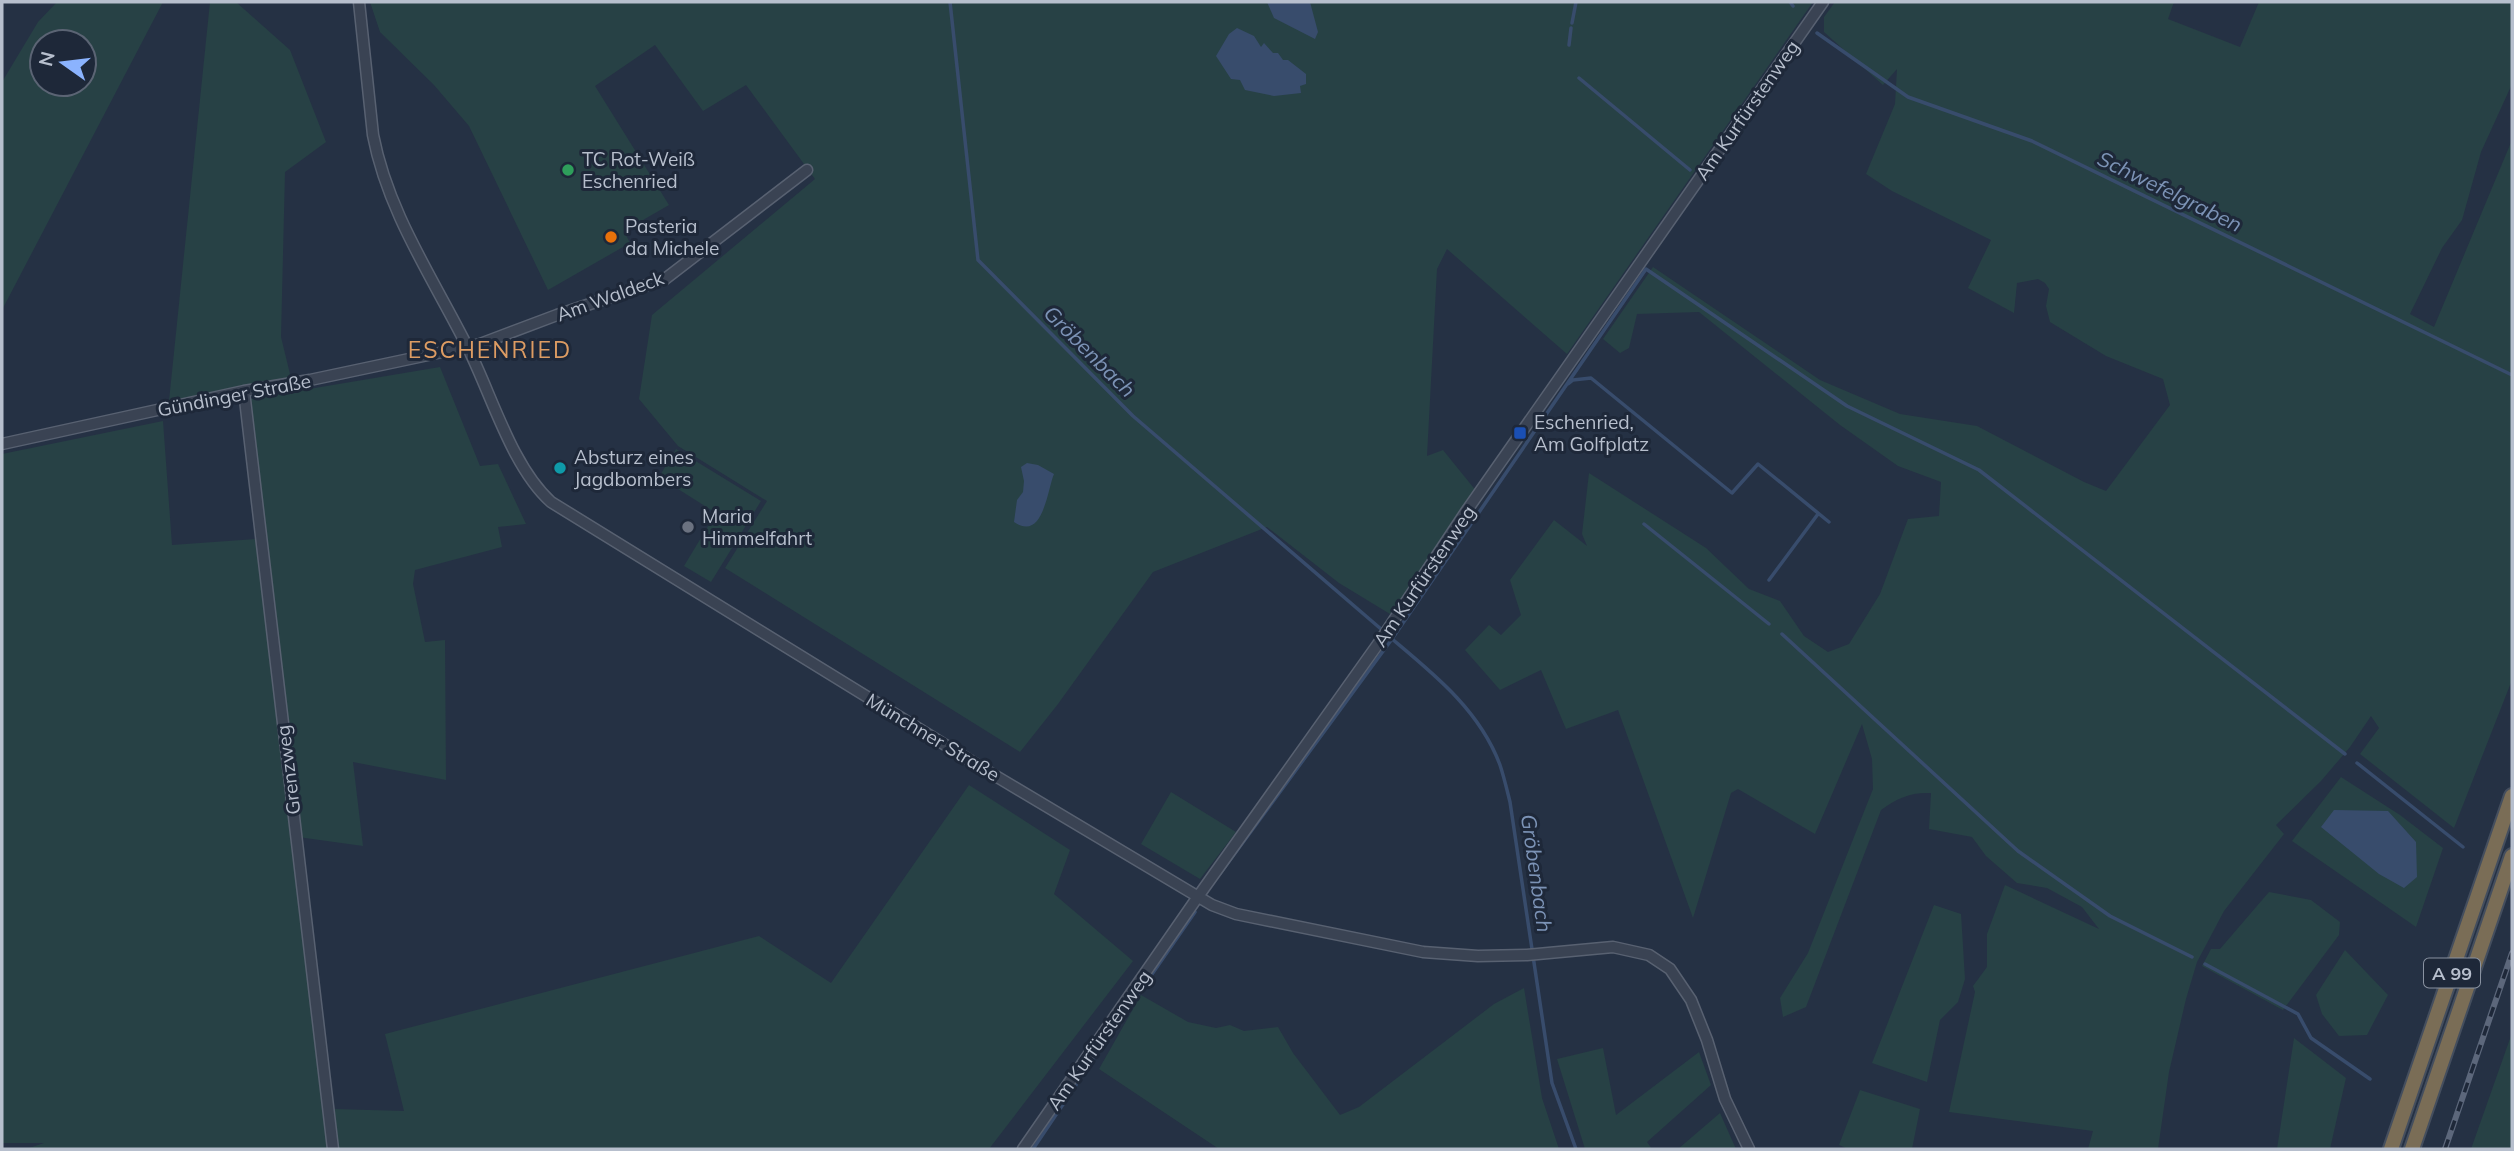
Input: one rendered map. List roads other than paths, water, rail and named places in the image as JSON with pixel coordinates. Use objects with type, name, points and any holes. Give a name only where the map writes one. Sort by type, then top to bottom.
[{"type":"highway","name":"A 99","points":[[2391,1149],[2512,796]]},
{"type":"highway","name":"A 99","points":[[2412,1149],[2512,856]]},
{"type":"street","name":"Münchner Straße","points":[[359,2],[377,156],[396,209],[414,249],[468,348],[517,456],[538,491],[551,502],[1236,914],[1423,952],[1478,956],[1527,955],[1613,947],[1649,956],[1670,970],[1691,1000],[1725,1099],[1749,1149]]},
{"type":"street","name":"Am Kurfürstenweg","points":[[1023,1149],[1199,894],[1378,644],[1465,513],[1823,2]]},
{"type":"street","name":"Am Waldeck","points":[[468,348],[665,279],[807,170]]},
{"type":"street","name":"Gündinger Straße","points":[[2,444],[244,391],[468,348]]},
{"type":"street","name":"Grenzweg","points":[[244,391],[333,1149]]},
{"type":"water","points":[[1267,2],[1310,2],[1318,32],[1315,39],[1274,18]]},
{"type":"water","points":[[1237,28],[1254,36],[1261,47],[1264,43],[1273,53],[1278,53],[1283,60],[1288,60],[1306,74],[1306,84],[1300,86],[1301,93],[1274,96],[1245,90],[1240,80],[1231,79],[1216,56],[1229,34]]},
{"type":"water","points":[[1027,463],[1038,465],[1054,474],[1038,520],[1032,525],[1024,526],[1014,522],[1017,500],[1023,492],[1021,467]]},
{"type":"water","points":[[2334,810],[2388,811],[2416,842],[2417,877],[2404,888],[2379,874],[2321,827]]},
{"type":"waterway","name":"Gröbenbach","points":[[950,2],[978,260],[1133,416],[1381,629]]},
{"type":"waterway","points":[[1572,23],[1576,2]]},
{"type":"waterway","points":[[1790,2],[1793,6]]},
{"type":"waterway","points":[[1569,45],[1571,28]]},
{"type":"waterway","name":"Schwefelgraben","points":[[1817,33],[1908,97],[2032,141],[2512,375]]},
{"type":"waterway","points":[[1579,78],[1690,170]]},
{"type":"waterway","points":[[1219,875],[1392,639],[1646,269],[1847,406],[1979,470],[2345,754]]},
{"type":"waterway","points":[[1568,384],[1573,380],[1591,378],[1732,493],[1758,464],[1829,522]]},
{"type":"waterway","points":[[1769,580],[1818,514]]},
{"type":"waterway","points":[[1644,524],[1769,624]]},
{"type":"waterway","points":[[1782,634],[2018,851],[2110,916],[2192,957]]},
{"type":"waterway","name":"Gröbenbach","points":[[1392,639],[1455,695],[1481,728],[1500,765],[1510,802],[1552,1083],[1576,1149]]},
{"type":"waterway","points":[[2357,763],[2463,847]]},
{"type":"waterway","points":[[1085,1071],[1195,912]]},
{"type":"waterway","points":[[2205,964],[2298,1014],[2311,1038],[2370,1079]]},
{"type":"waterway","points":[[1033,1149],[1076,1085]]},
{"type":"railway","points":[[2445,1149],[2512,953]]},
{"type":"place","name":"TC Rot-Weiß Eschenried","points":[[568,170]]},
{"type":"place","name":"Pasteria da Michele","points":[[611,237]]},
{"type":"place","name":"Eschenried, Am Golfplatz","points":[[1520,433]]},
{"type":"place","name":"Absturz eines Jagdbombers","points":[[560,468]]},
{"type":"place","name":"Maria Himmelfahrt","points":[[688,527]]},
{"type":"district","name":"ESCHENRIED","points":[[490,349]]}]
